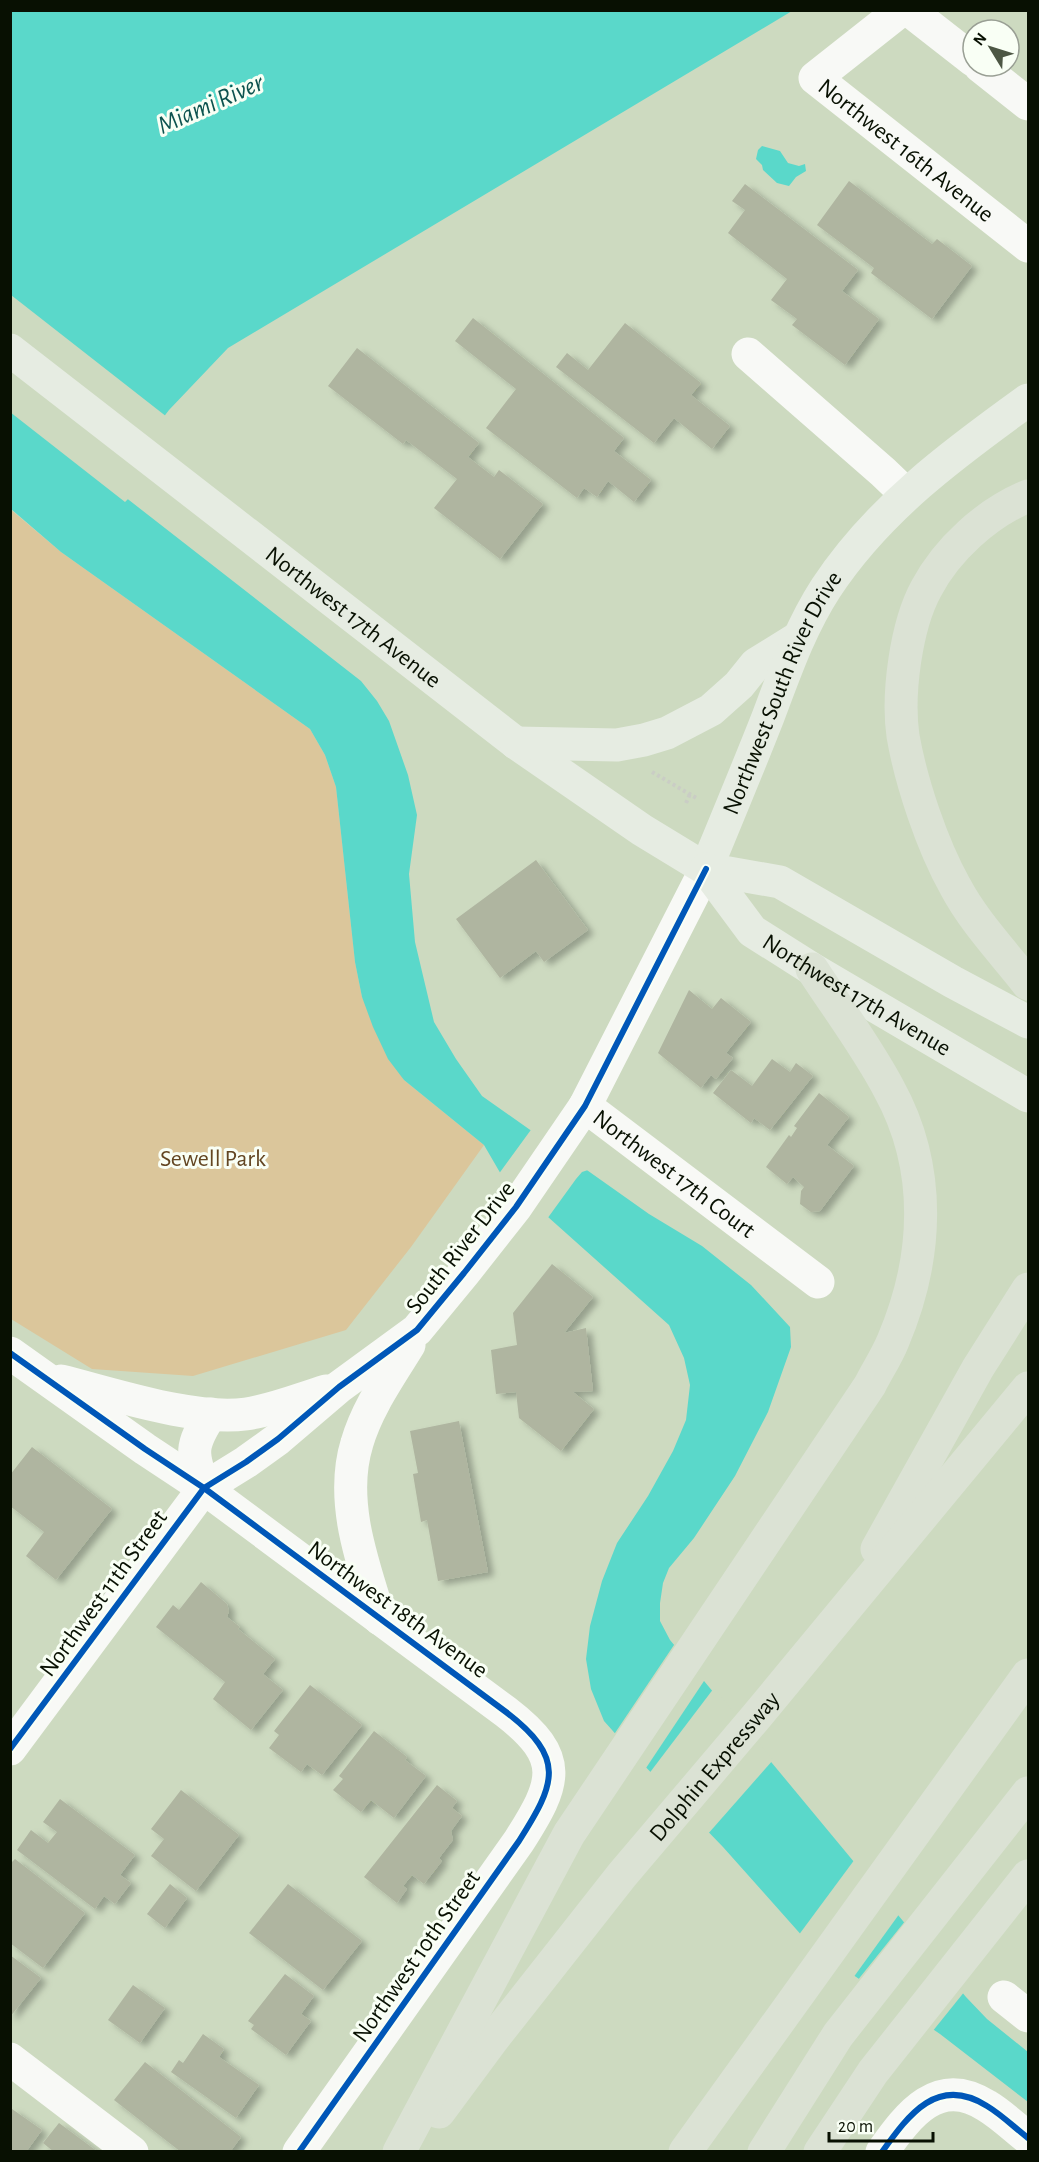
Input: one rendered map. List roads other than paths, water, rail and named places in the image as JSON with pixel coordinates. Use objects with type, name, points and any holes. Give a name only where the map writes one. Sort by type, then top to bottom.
[{"type":"highway","points":[[1029,496],[1015,501],[973,531],[948,556],[926,590],[907,643],[902,691],[903,735],[933,841],[955,887],[981,927],[1029,984]]},
{"type":"highway","points":[[399,2151],[569,1834],[870,1385],[893,1342],[909,1297],[918,1258],[922,1217],[919,1179],[912,1146],[890,1090],[812,969]]},
{"type":"highway","points":[[838,1619],[978,1368],[1029,1289]]},
{"type":"highway","name":"Dolphin Expressway","points":[[411,2151],[493,2039],[622,1875],[678,1811],[1029,1388]]},
{"type":"highway","points":[[685,2151],[1029,1675]]},
{"type":"highway","points":[[764,2151],[838,2035],[1029,1793]]},
{"type":"highway","points":[[820,2151],[873,2072],[1029,1876]]},
{"type":"main road","name":"Northwest 17th Avenue","points":[[10,350],[516,743],[642,830],[706,869],[780,882],[953,982],[1029,1022]]},
{"type":"main road","name":"Northwest South River Drive","points":[[706,869],[798,638],[827,588],[882,517],[906,494],[938,467],[1029,400]]},
{"type":"main road","points":[[516,743],[616,745],[666,733],[711,710],[739,685],[756,664],[798,638]]},
{"type":"main road","name":"Northwest 17th Avenue","points":[[706,869],[752,931],[812,969],[1029,1096]]},
{"type":"street","name":"Northwest 16th Avenue","points":[[901,10],[815,78],[1029,246]]},
{"type":"street","points":[[909,10],[961,51]]},
{"type":"street","points":[[995,78],[1029,104]]},
{"type":"street","points":[[748,354],[906,494]]},
{"type":"street","name":"Northwest South River Drive","points":[[614,1048],[706,869]]},
{"type":"street","name":"Northwest 17th Court","points":[[614,1048],[585,1106],[818,1282]]},
{"type":"street","name":"South River Drive","points":[[339,1387],[417,1330],[516,1207],[585,1106]]},
{"type":"street","points":[[380,1619],[359,1551],[351,1497],[352,1473],[356,1444],[364,1422],[417,1330]]},
{"type":"street","points":[[10,1353],[204,1488]]},
{"type":"street","points":[[44,1377],[174,1409],[211,1414],[249,1413],[339,1387]]},
{"type":"street","points":[[204,1488],[278,1439],[339,1387]]},
{"type":"street","points":[[204,1488],[194,1461],[194,1447],[211,1414]]},
{"type":"street","name":"Northwest 18th Avenue","points":[[204,1488],[531,1732],[544,1751],[550,1775]]},
{"type":"street","name":"Northwest 11th Street","points":[[10,1749],[204,1488]]},
{"type":"street","name":"Northwest 10th Street","points":[[299,2151],[519,1841],[545,1797],[550,1775]]},
{"type":"street","points":[[10,2059],[132,2151]]},
{"type":"street","points":[[882,2151],[898,2129],[914,2113],[928,2101],[945,2094],[958,2094],[974,2099],[989,2107],[1029,2138]]},
{"type":"water","name":"Miami River","points":[[11,11],[792,11],[228,348],[169,410],[111,486],[361,681],[377,701],[389,721],[408,775],[417,815],[409,874],[415,942],[434,1022],[482,1096],[649,1214],[702,1246],[751,1285],[790,1327],[791,1347],[768,1412],[735,1476],[694,1538],[669,1568],[663,1583],[660,1621],[670,1640],[966,1997],[987,2019],[1028,2052],[1028,2102],[940,2034],[812,1947],[723,1847],[604,1721],[591,1689],[586,1659],[590,1626],[602,1581],[617,1543],[648,1496],[673,1451],[686,1420],[690,1385],[684,1358],[669,1325],[502,1176],[484,1145],[404,1080],[388,1059],[362,997],[355,962],[336,787],[325,755],[310,729],[61,552],[11,509]]},
{"type":"water","points":[[762,146],[780,151],[788,163],[799,166],[805,164],[806,171],[796,177],[789,186],[777,183],[763,170],[762,165],[756,159],[758,150]]},
{"type":"park label","name":"Sewell Park","points":[[213,1158]]}]
